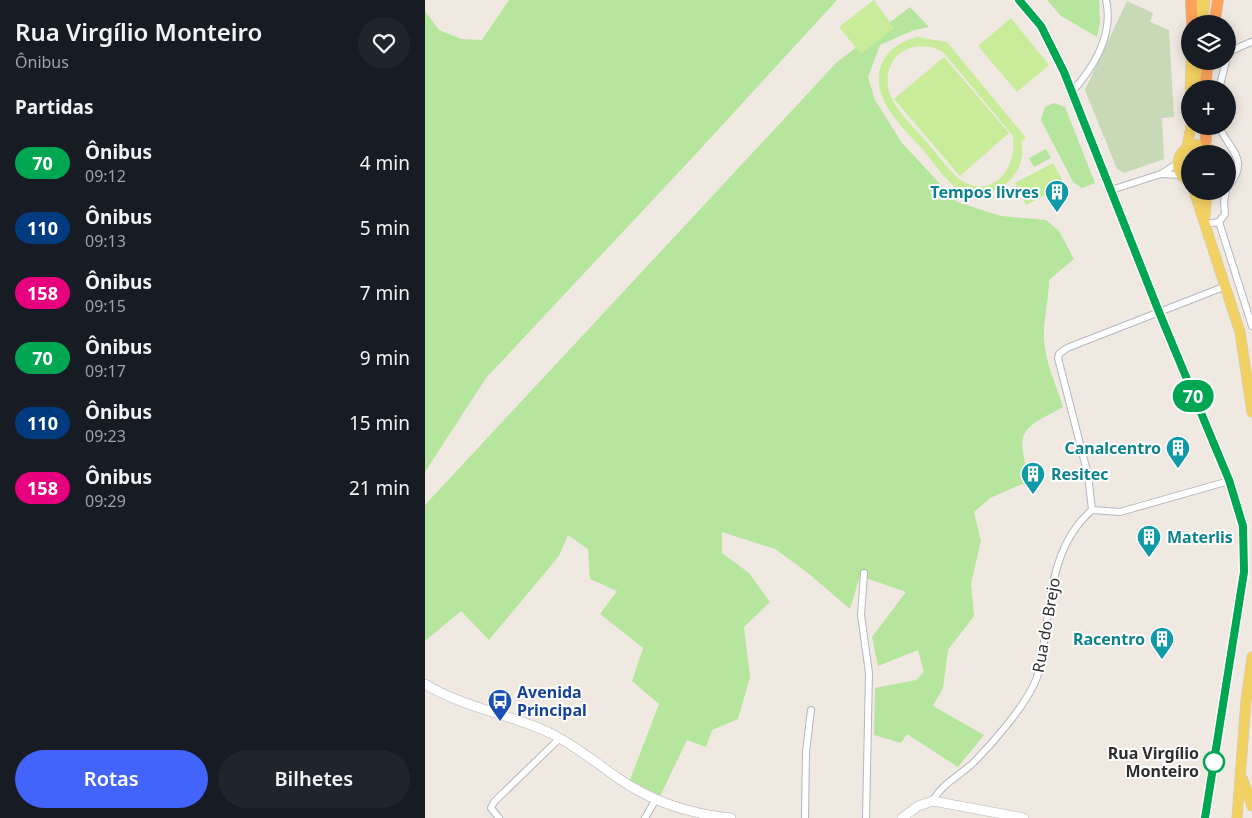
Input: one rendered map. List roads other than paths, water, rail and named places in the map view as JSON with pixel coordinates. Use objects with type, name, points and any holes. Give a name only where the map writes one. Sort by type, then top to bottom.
[{"type":"highway","points":[[1191,0],[1192,15]]},
{"type":"highway","points":[[1216,15],[1218,0]]},
{"type":"main road","points":[[1194,15],[1197,0]]},
{"type":"main road","points":[[1203,15],[1205,0]]},
{"type":"main road","points":[[1181,154],[1178,163],[1181,174]]},
{"type":"main road","points":[[1197,200],[1240,332],[1252,412]]},
{"type":"main road","points":[[1206,222],[1207,200]]},
{"type":"main road","points":[[1237,818],[1242,774],[1246,702],[1252,657]]},
{"type":"main road","points":[[1242,774],[1252,806]]},
{"type":"street","points":[[1019,0],[1045,33],[1072,92],[1159,312],[1229,480],[1243,526],[1244,572],[1205,818]]},
{"type":"street","points":[[1072,92],[1085,77],[1102,47],[1107,30],[1109,10],[1106,0]]},
{"type":"street","points":[[1236,49],[1251,42]]},
{"type":"street","points":[[1236,153],[1239,165],[1236,176]]},
{"type":"street","points":[[1111,190],[1161,174],[1178,163]]},
{"type":"street","points":[[1161,174],[1181,174]]},
{"type":"street","points":[[1219,222],[1225,214],[1224,200]]},
{"type":"street","points":[[1206,222],[1219,222]]},
{"type":"street","points":[[1219,222],[1252,327],[1240,332]]},
{"type":"street","points":[[1226,286],[1067,348],[1059,354],[1059,363],[1088,475],[1092,510],[1120,512],[1229,480]]},
{"type":"street","name":"Rua do Brejo","points":[[933,801],[940,790],[975,761],[1031,690],[1041,663],[1052,584],[1057,563],[1071,535],[1092,510]]},
{"type":"street","points":[[864,574],[861,615],[869,673],[866,818]]},
{"type":"street","points":[[425,684],[446,696],[519,719],[559,738],[619,779],[656,800],[680,809],[731,818]]},
{"type":"street","points":[[805,818],[806,752],[811,710]]},
{"type":"street","points":[[499,818],[491,808],[494,802],[559,738]]},
{"type":"street","points":[[645,818],[656,800]]},
{"type":"street","points":[[903,818],[918,806],[933,801],[1024,818]]},
{"type":"place","name":"Tempos livres","points":[[1057,213]]},
{"type":"place","name":"Canalcentro","points":[[1178,469]]},
{"type":"place","name":"Resitec","points":[[1033,495]]},
{"type":"place","name":"Materlis","points":[[1149,558]]},
{"type":"place","name":"Racentro","points":[[1162,660]]},
{"type":"place","name":"Avenida Principal","points":[[500,722]]},
{"type":"place","name":"Rua Virgílio Monteiro","points":[[1214,762]]}]
